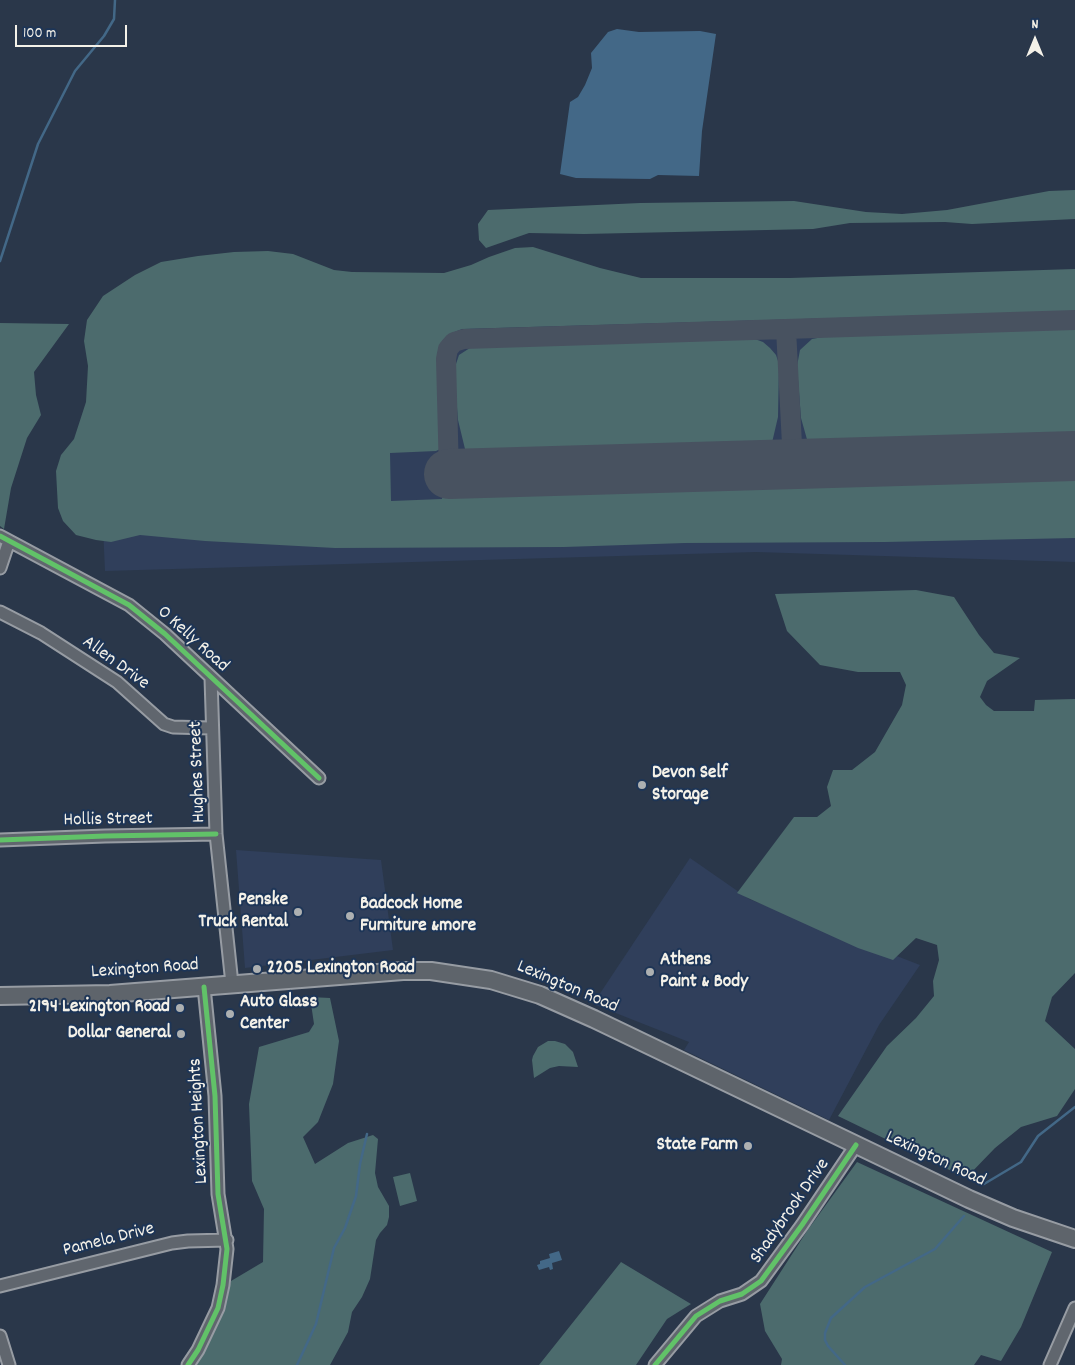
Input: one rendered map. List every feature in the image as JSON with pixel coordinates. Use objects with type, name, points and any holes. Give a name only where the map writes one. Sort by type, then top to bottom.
[{"type":"highway","name":"Lexington Road","points":[[0,996],[110,994],[403,971],[461,974],[507,984],[540,995],[586,1016],[976,1202],[1075,1240]]},
{"type":"street","points":[[0,568],[4,538]]},
{"type":"street","name":"O Kelly Road","points":[[4,538],[129,605],[165,634],[319,778]]},
{"type":"street","name":"Allen Drive","points":[[0,612],[41,633],[117,682],[164,724],[183,727],[212,727]]},
{"type":"street","name":"Hughes Street","points":[[211,678],[216,834],[232,984]]},
{"type":"street","name":"Hollis Street","points":[[0,840],[216,834]]},
{"type":"street","name":"Lexington Heights","points":[[188,1365],[198,1350],[218,1308],[223,1285],[227,1240],[218,1194],[215,1096],[204,986]]},
{"type":"street","name":"Shadybrook Drive","points":[[655,1365],[696,1316],[720,1301],[742,1294],[761,1281],[802,1225],[856,1145]]},
{"type":"street","name":"Pamela Drive","points":[[0,1286],[172,1243],[227,1240]]},
{"type":"street","points":[[1050,1365],[1075,1308]]},
{"type":"street","points":[[0,1336],[9,1365]]},
{"type":"shaded area","points":[[617,29],[639,32],[700,31],[716,34],[702,131],[699,176],[658,175],[650,179],[576,178],[560,174],[570,102],[578,97],[585,85],[592,68],[591,53],[608,32]]},
{"type":"shaded area","points":[[1075,298],[1075,562],[756,552],[105,571],[97,395],[403,323]]},
{"type":"shaded area","points":[[236,850],[381,860],[393,950],[245,968]]},
{"type":"shaded area","points":[[690,858],[749,899],[920,965],[879,1025],[829,1120],[684,1050],[689,1042],[593,1004]]},
{"type":"shaded area","points":[[559,1251],[562,1260],[552,1263],[553,1269],[550,1270],[549,1267],[539,1270],[537,1265],[540,1264],[540,1261],[550,1258],[549,1254]]},
{"type":"green space","points":[[1075,190],[1075,219],[972,224],[945,222],[850,223],[813,229],[584,234],[529,233],[486,248],[479,240],[478,224],[488,210],[640,203],[794,201],[866,212],[902,214],[947,210],[1049,191]]},
{"type":"green space","points":[[533,247],[600,268],[641,278],[790,278],[1075,269],[1075,311],[462,329],[450,334],[443,340],[437,354],[440,449],[436,451],[390,453],[391,501],[442,499],[443,493],[1075,474],[1075,538],[885,542],[685,543],[564,547],[335,548],[205,541],[140,535],[111,542],[76,535],[63,521],[58,508],[56,471],[61,455],[74,439],[86,402],[88,366],[84,341],[87,320],[103,296],[135,275],[161,262],[234,252],[268,251],[293,254],[334,270],[352,272],[444,273],[515,248]]},
{"type":"green space","points":[[0,323],[69,324],[34,372],[36,395],[41,415],[27,438],[11,488],[4,529],[0,526]]},
{"type":"green space","points":[[1075,329],[1075,439],[813,447],[808,443],[801,418],[797,366],[800,350],[812,339],[828,336]]},
{"type":"green space","points":[[752,338],[763,342],[770,348],[776,355],[779,364],[778,417],[771,447],[469,455],[465,449],[458,420],[454,370],[459,355],[473,346]]},
{"type":"green space","points":[[916,590],[954,597],[979,635],[994,653],[1020,658],[987,681],[980,697],[994,711],[1034,711],[1035,700],[1075,699],[1075,973],[1052,997],[1045,1021],[1075,1049],[1075,1089],[1057,1116],[1021,1127],[995,1148],[966,1178],[838,1116],[887,1046],[916,1018],[934,996],[933,981],[939,960],[937,945],[916,938],[893,960],[858,948],[737,893],[794,817],[817,817],[831,806],[827,787],[833,770],[852,770],[875,752],[902,705],[906,685],[900,672],[858,672],[820,665],[787,631],[775,594]]},
{"type":"green space","points":[[310,997],[330,998],[339,1041],[333,1084],[318,1122],[303,1137],[315,1164],[348,1143],[373,1135],[378,1139],[375,1173],[378,1187],[389,1206],[389,1217],[387,1225],[376,1240],[370,1279],[362,1297],[352,1312],[348,1332],[330,1365],[194,1365],[207,1346],[223,1308],[231,1281],[263,1262],[264,1209],[252,1181],[249,1104],[259,1047],[309,1032],[314,1024]]},
{"type":"green space","points":[[548,1041],[565,1044],[573,1052],[578,1067],[559,1066],[550,1068],[534,1078],[533,1056],[538,1047]]},
{"type":"green space","points":[[857,1162],[1052,1252],[1021,1327],[1001,1361],[981,1355],[974,1365],[781,1365],[782,1359],[765,1331],[760,1304],[807,1231]]},
{"type":"green space","points":[[410,1173],[417,1201],[400,1206],[393,1177]]},
{"type":"green space","points":[[621,1262],[691,1304],[667,1319],[636,1365],[539,1365]]},
{"type":"waterway","points":[[0,261],[38,144],[75,71],[104,36],[114,19],[115,0]]},
{"type":"waterway","points":[[984,1184],[1021,1162],[1038,1136],[1075,1107]]},
{"type":"waterway","points":[[297,1365],[316,1324],[334,1248],[345,1228],[356,1196],[360,1164],[367,1134]]},
{"type":"waterway","points":[[845,1365],[825,1340],[825,1333],[831,1318],[865,1287],[935,1249],[964,1216]]},
{"type":"taxiway","points":[[449,474],[446,359],[448,349],[454,342],[464,339],[1075,320]]},
{"type":"taxiway","points":[[786,329],[793,464]]},
{"type":"runway","points":[[449,474],[1075,456]]},
{"type":"cycle path","points":[[0,536],[129,605],[165,634],[319,778]]},
{"type":"cycle path","points":[[0,840],[216,834]]},
{"type":"cycle path","points":[[188,1365],[198,1350],[218,1308],[227,1249],[218,1194],[215,1096],[204,987]]},
{"type":"cycle path","points":[[655,1365],[696,1316],[720,1301],[742,1294],[761,1281],[802,1225],[856,1145]]},
{"type":"place","name":"Devon Self Storage","points":[[642,785]]},
{"type":"place","name":"Penske Truck Rental","points":[[298,912]]},
{"type":"place","name":"Badcock Home Furniture &more","points":[[350,916]]},
{"type":"place","name":"2205 Lexington Road","points":[[257,969]]},
{"type":"place","name":"Athens Paint & Body","points":[[650,972]]},
{"type":"place","name":"2194 Lexington Road","points":[[180,1008]]},
{"type":"place","name":"Auto Glass Center","points":[[230,1014]]},
{"type":"place","name":"Dollar General","points":[[181,1034]]},
{"type":"place","name":"State Farm","points":[[748,1146]]}]
